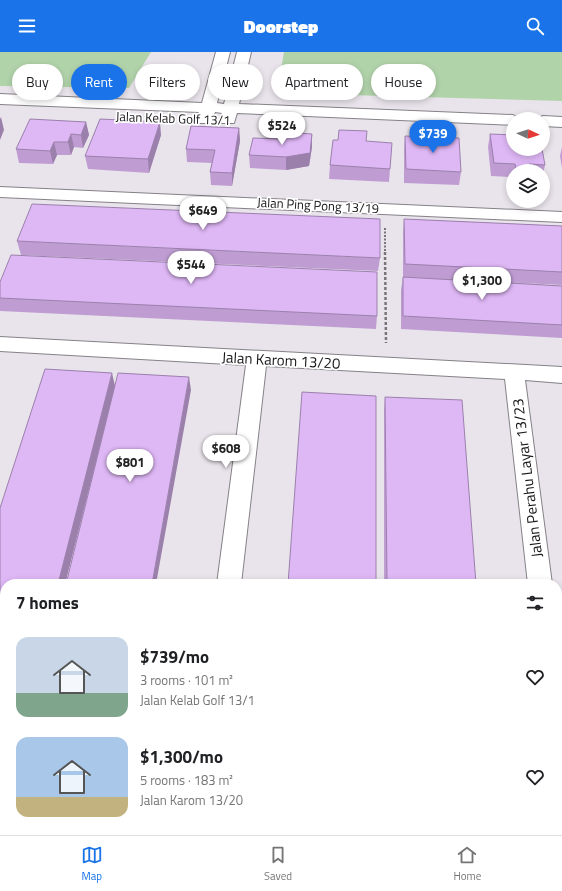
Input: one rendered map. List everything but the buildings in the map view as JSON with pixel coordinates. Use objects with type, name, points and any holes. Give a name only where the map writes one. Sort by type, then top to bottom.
[{"type":"street","points":[[0,99],[206,113],[223,52]]},
{"type":"street","points":[[230,114],[244,52]]},
{"type":"street","name":"Jalan Kelab Golf 13/1","points":[[0,111],[206,113],[506,120]]},
{"type":"street","name":"Jalan Kelab Golf 13/1","points":[[230,114],[506,132]]},
{"type":"street","points":[[550,121],[562,122]]},
{"type":"street","points":[[550,133],[562,134]]},
{"type":"street","name":"Jalan Ping Pong 13/19","points":[[1,194],[385,208],[562,217]]},
{"type":"street","name":"Jalan Karom 13/20","points":[[2,350],[257,358],[562,375]]},
{"type":"street","points":[[230,579],[257,358]]},
{"type":"street","name":"Jalan Perahu Layar 13/23","points":[[514,372],[539,579]]},
{"type":"path","points":[[385,208],[386,365]]},
{"type":"green space","points":[[0,52],[151,52],[144,64],[135,64],[135,78],[129,88],[127,88],[127,64],[71,64],[71,87],[63,87],[63,64],[12,64],[12,86],[0,86]]},
{"type":"green space","points":[[284,52],[562,52],[562,101],[436,97],[436,64],[371,64],[371,96],[363,95],[363,64],[282,64]]}]
